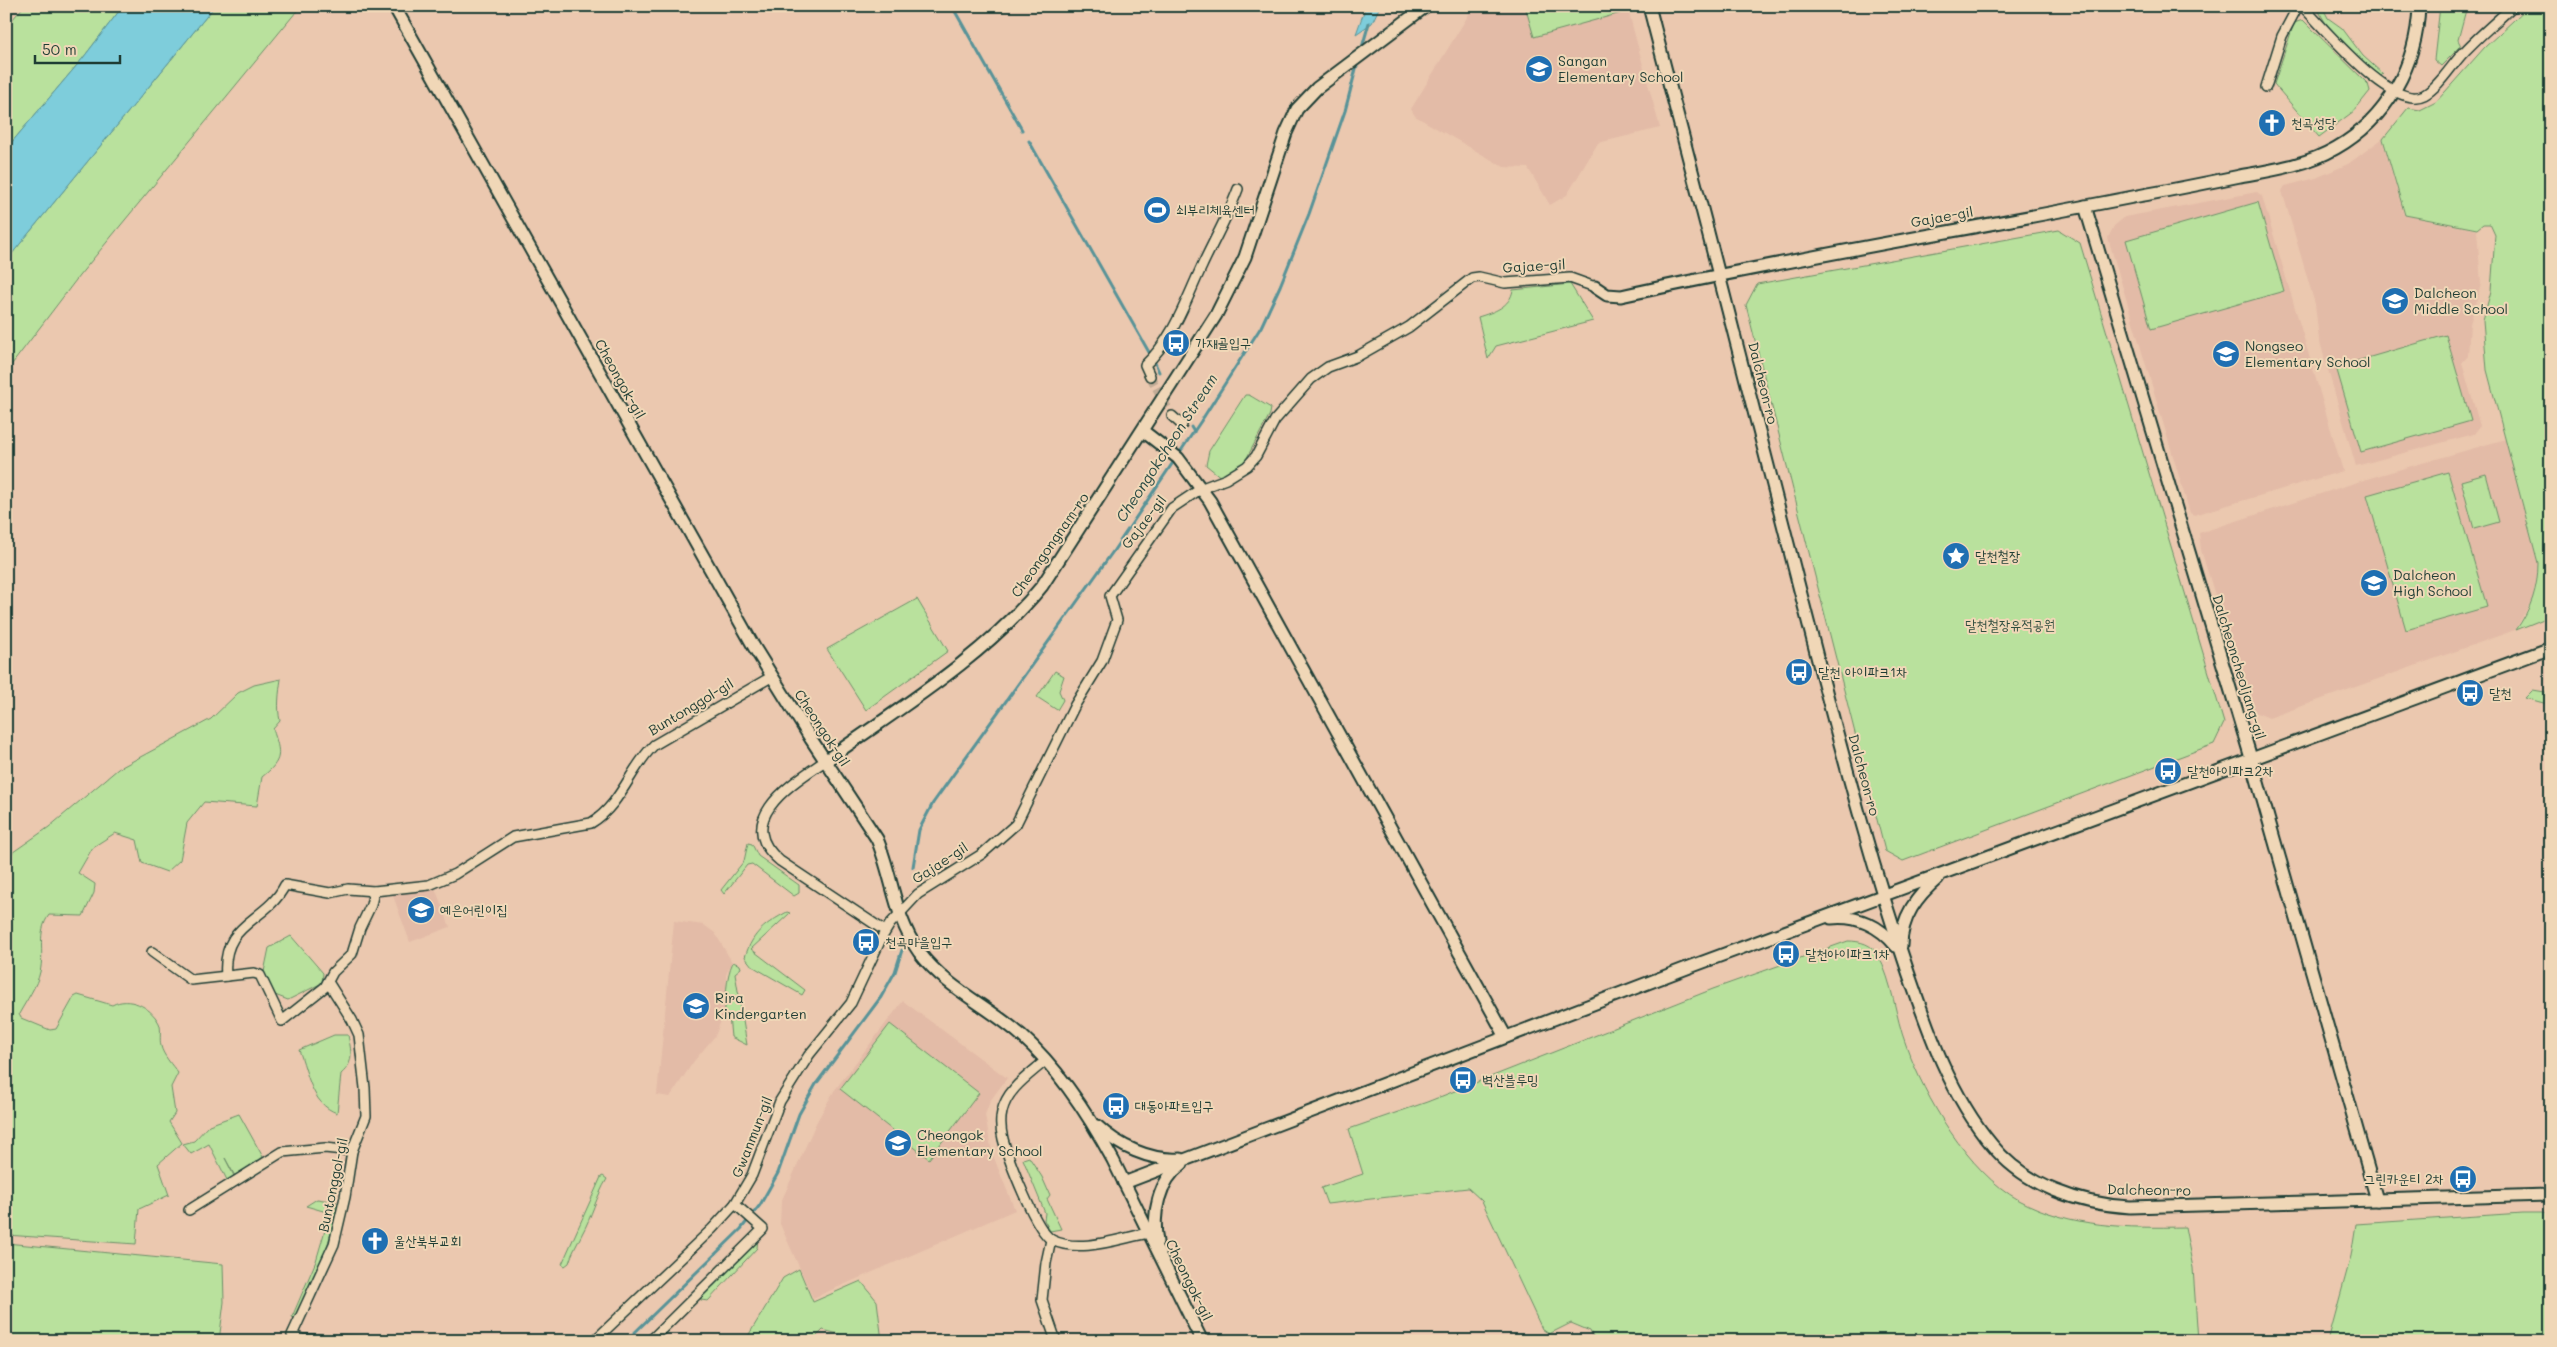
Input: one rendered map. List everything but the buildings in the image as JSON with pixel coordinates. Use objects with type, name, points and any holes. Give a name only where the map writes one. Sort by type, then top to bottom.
[{"type":"street","name":"Cheongok-gil","points":[[394,6],[771,677],[877,839],[883,852],[898,914],[911,940],[940,975],[1020,1035],[1046,1061],[1087,1116]]},
{"type":"street","name":"Cheongongnam-ro","points":[[884,931],[771,854],[764,842],[763,827],[774,800],[787,788],[977,651],[1020,613],[1058,564],[1216,315],[1235,280],[1254,231],[1290,122],[1307,97],[1426,6]]},
{"type":"street","name":"Dalcheon-ro","points":[[1649,6],[1863,831],[1882,896],[1938,1053],[1971,1115],[2003,1157],[2017,1170],[2043,1186],[2086,1201],[2130,1207],[2551,1195]]},
{"type":"street","points":[[2266,87],[2282,36],[2298,6]]},
{"type":"street","points":[[2302,6],[2365,70],[2395,92],[2413,98],[2424,95],[2434,87],[2466,50],[2513,6]]},
{"type":"street","name":"Gajae-gil","points":[[898,914],[926,888],[982,854],[1016,824],[1075,705],[1102,661],[1117,620],[1109,599],[1111,593],[1172,508],[1202,488],[1226,479],[1247,466],[1256,456],[1275,420],[1320,372],[1358,356],[1409,327],[1472,278],[1480,277],[1505,284],[1570,278],[1607,295],[1621,296],[1719,274],[2085,206],[2307,161],[2334,150],[2358,133],[2376,116],[2395,92],[2411,56],[2419,6]]},
{"type":"street","points":[[1150,376],[1145,365],[1164,346],[1230,211],[1238,189]]},
{"type":"street","name":"Dalcheoncheoljang-gil","points":[[1124,1183],[1506,1037],[2251,758],[2085,206]]},
{"type":"street","points":[[1172,416],[1182,425]]},
{"type":"street","points":[[1143,431],[1163,445],[1191,473],[1202,488],[1506,1037]]},
{"type":"street","points":[[2377,1200],[2251,758],[2551,648]]},
{"type":"street","name":"Buntonggol-gil","points":[[226,976],[225,960],[230,942],[285,885],[322,892],[358,888],[374,892],[428,885],[455,874],[513,837],[591,823],[601,815],[624,788],[643,757],[654,745],[771,677]]},
{"type":"street","points":[[1902,953],[1902,930],[1910,908],[1930,885],[1949,871]]},
{"type":"street","points":[[152,952],[192,980],[254,973],[260,975],[282,1021],[328,982],[333,972],[352,954],[360,928],[372,905],[374,892]]},
{"type":"street","name":"Gwanmun-gil","points":[[594,1341],[738,1206],[780,1101],[809,1055],[851,1003],[884,931],[898,914]]},
{"type":"street","points":[[1819,919],[1850,918],[1867,923],[1886,934],[1902,953]]},
{"type":"street","name":"Buntonggol-gil","points":[[328,982],[352,1020],[359,1035],[366,1116],[352,1151],[345,1197],[334,1244],[292,1335],[302,1339],[357,1341]]},
{"type":"street","points":[[1046,1061],[1014,1090],[1006,1102],[1001,1124],[1002,1138],[1018,1180],[1039,1226],[1051,1240],[1046,1263],[1042,1300],[1056,1341]]},
{"type":"street","points":[[1087,1116],[1123,1146],[1163,1158],[1189,1158]]},
{"type":"street","points":[[1087,1116],[1149,1233]]},
{"type":"street","points":[[190,1210],[282,1152],[325,1148],[352,1151]]},
{"type":"street","points":[[1159,1254],[1155,1217],[1161,1193],[1171,1174],[1189,1158]]},
{"type":"street","points":[[650,1341],[764,1229],[738,1206]]},
{"type":"street","name":"Cheongok-gil","points":[[1051,1240],[1072,1246],[1082,1246],[1149,1233],[1202,1341]]},
{"type":"shaded area","name":"Sangan Elementary School","points":[[1474,6],[1627,6],[1660,128],[1598,143],[1567,195],[1550,205],[1528,168],[1504,167],[1415,116],[1411,109]]},
{"type":"shaded area","name":"Dalcheon Middle School","points":[[2382,139],[2404,215],[2477,230],[2481,284],[2470,324],[2468,356],[2462,363],[2480,426],[2474,434],[2356,466],[2319,339],[2315,304],[2282,191],[2285,186],[2316,178],[2348,164]]},
{"type":"shaded area","name":"Nongseo Elementary School","points":[[2257,192],[2262,196],[2343,471],[2194,515],[2190,513],[2108,238],[2114,226],[2125,217]]},
{"type":"shaded area","name":"Dalcheon High School","points":[[2506,439],[2538,563],[2532,600],[2515,630],[2269,718],[2255,712],[2249,705],[2201,550],[2199,533],[2370,478]]},
{"type":"shaded area","name":"예은어린이집","points":[[435,888],[450,927],[410,942],[392,893]]},
{"type":"shaded area","name":"Rira Kindergarten","points":[[674,921],[704,925],[715,933],[732,962],[726,975],[727,995],[723,1016],[715,1036],[694,1061],[670,1097],[657,1095]]},
{"type":"shaded area","name":"Cheongok Elementary School","points":[[903,1001],[1007,1078],[990,1101],[985,1115],[992,1153],[1015,1210],[813,1298],[780,1224],[781,1202],[816,1123],[834,1091]]},
{"type":"green space","points":[[24,6],[123,6],[83,58],[6,149],[6,27]]},
{"type":"green space","points":[[215,6],[301,6],[79,276],[6,372],[6,261]]},
{"type":"green space","points":[[1525,6],[1620,6],[1621,13],[1534,37]]},
{"type":"green space","points":[[2317,6],[2322,6],[2328,18],[2342,28],[2363,56],[2383,74],[2381,76],[2344,45],[2328,26]]},
{"type":"green space","points":[[2440,6],[2467,6],[2458,40],[2461,46],[2441,66],[2434,60]]},
{"type":"green space","points":[[2529,6],[2551,6],[2551,616],[2516,630],[2533,598],[2537,581],[2538,563],[2487,370],[2483,320],[2491,291],[2495,235],[2490,224],[2483,224],[2477,229],[2405,215],[2383,139],[2408,108],[2420,110],[2436,102],[2485,47]]},
{"type":"green space","points":[[2303,20],[2368,84],[2370,91],[2354,111],[2319,137],[2274,84],[2294,23]]},
{"type":"green space","points":[[2258,202],[2284,291],[2151,329],[2126,240]]},
{"type":"green space","name":"달천철장유적공원","points":[[2059,230],[2080,243],[2224,723],[2214,744],[1903,861],[1885,851],[1746,305],[1757,284]]},
{"type":"green space","points":[[1570,284],[1593,321],[1496,346],[1488,359],[1478,317],[1505,305],[1509,301],[1513,290]]},
{"type":"green space","points":[[2446,335],[2471,421],[2361,452],[2336,367]]},
{"type":"green space","points":[[1245,395],[1249,395],[1271,408],[1270,414],[1242,467],[1222,478],[1206,465],[1209,451]]},
{"type":"green space","points":[[2448,472],[2487,607],[2406,630],[2367,495]]},
{"type":"green space","points":[[2486,474],[2499,522],[2474,529],[2461,481]]},
{"type":"green space","points":[[917,599],[948,651],[866,710],[827,649]]},
{"type":"green space","points":[[1055,671],[1064,676],[1059,691],[1063,700],[1057,710],[1037,697]]},
{"type":"green space","points":[[281,679],[278,705],[280,721],[273,729],[279,751],[274,766],[262,777],[257,806],[204,802],[187,823],[180,860],[167,872],[142,863],[137,840],[115,833],[93,847],[78,873],[95,884],[94,893],[83,916],[49,915],[42,935],[39,977],[19,1014],[21,1018],[50,1030],[56,1029],[74,997],[78,995],[112,1005],[119,1002],[132,1002],[145,1007],[155,1017],[160,1025],[162,1049],[178,1073],[171,1087],[175,1113],[169,1122],[182,1143],[158,1164],[169,1195],[139,1209],[136,1244],[6,1235],[6,857],[49,827],[118,769],[211,719],[238,693],[254,685]]},
{"type":"green space","points":[[2533,690],[2551,693],[2551,705],[2525,698]]},
{"type":"green space","points":[[748,843],[752,844],[758,856],[799,885],[799,893],[794,896],[752,864],[747,865],[724,894],[721,890],[744,861]]},
{"type":"green space","points":[[787,912],[790,913],[751,949],[805,990],[802,995],[752,966],[745,957],[756,935],[772,921]]},
{"type":"green space","points":[[291,936],[323,973],[322,983],[288,1000],[275,995],[264,972],[269,948]]},
{"type":"green space","points":[[1848,941],[1865,944],[1878,955],[1891,988],[1906,1045],[1925,1088],[1950,1132],[1982,1171],[2000,1187],[2019,1200],[2039,1209],[2079,1221],[2121,1226],[2185,1227],[2193,1268],[2198,1341],[1595,1341],[1590,1331],[1571,1323],[1549,1334],[1542,1329],[1482,1201],[1468,1188],[1327,1204],[1321,1188],[1363,1174],[1349,1129],[1427,1102],[1713,989]]},
{"type":"green space","points":[[733,962],[740,965],[741,968],[735,973],[747,1045],[731,1037],[729,1016],[724,1016],[727,982]]},
{"type":"green space","points":[[890,1024],[979,1093],[929,1159],[840,1089]]},
{"type":"green space","points":[[334,1035],[348,1035],[351,1051],[350,1061],[341,1074],[337,1113],[321,1103],[316,1095],[299,1050]]},
{"type":"green space","points":[[239,1114],[263,1157],[235,1176],[225,1158],[234,1176],[227,1180],[209,1144],[191,1154],[183,1144],[194,1141],[209,1125]]},
{"type":"green space","points":[[1029,1157],[1042,1177],[1050,1195],[1047,1199],[1061,1229],[1050,1231],[1044,1220],[1045,1213],[1023,1159]]},
{"type":"green space","points":[[603,1176],[607,1179],[569,1263],[565,1266],[562,1264]]},
{"type":"green space","points":[[317,1199],[337,1202],[334,1219],[322,1262],[295,1318],[292,1317],[316,1261],[330,1213],[306,1206]]},
{"type":"green space","points":[[2522,1213],[2551,1213],[2551,1341],[2328,1341],[2351,1256],[2356,1224]]},
{"type":"green space","points":[[758,1238],[757,1248],[708,1301],[701,1300],[701,1295]]},
{"type":"green space","points":[[6,1243],[223,1264],[224,1302],[219,1341],[6,1341]]},
{"type":"green space","points":[[799,1269],[813,1302],[861,1281],[877,1301],[882,1341],[850,1341],[850,1337],[823,1330],[812,1341],[745,1341],[783,1278]]},
{"type":"water","points":[[123,6],[215,6],[6,261],[6,149],[83,58]]},
{"type":"water","points":[[1366,6],[1380,6],[1372,23],[1356,34]]},
{"type":"waterway","points":[[952,6],[1022,130]]},
{"type":"waterway","name":"Cheongokcheon Stream","points":[[1361,51],[1369,23]]},
{"type":"waterway","name":"Cheongokcheon Stream","points":[[913,867],[919,830],[933,803],[1114,550],[1203,418],[1261,327],[1309,214],[1345,111],[1358,61]]},
{"type":"waterway","points":[[1029,141],[1150,354]]},
{"type":"waterway","points":[[1155,363],[1159,372]]},
{"type":"waterway","name":"Cheongokcheon Stream","points":[[1191,427],[1194,432]]},
{"type":"waterway","name":"Cheongokcheon Stream","points":[[626,1341],[741,1229],[760,1205],[778,1173],[799,1114],[816,1084],[881,997],[895,972],[902,950]]},
{"type":"tunnel","points":[[1150,376],[1172,416]]},
{"type":"place","name":"Sangan Elementary School","points":[[1539,69]]},
{"type":"place","name":"천곡성당","points":[[2272,123]]},
{"type":"place","name":"쇠부리체육센터","points":[[1157,210]]},
{"type":"place","name":"Dalcheon Middle School","points":[[2395,301]]},
{"type":"place","name":"가재골입구","points":[[1176,343]]},
{"type":"place","name":"Nongseo Elementary School","points":[[2226,354]]},
{"type":"place","name":"달천철장","points":[[1956,556]]},
{"type":"place","name":"Dalcheon High School","points":[[2374,583]]},
{"type":"place","name":"달천 아이파크1차","points":[[1799,672]]},
{"type":"place","name":"달천","points":[[2470,693]]},
{"type":"place","name":"달천아이파크2차","points":[[2168,771]]},
{"type":"place","name":"예은어린이집","points":[[421,910]]},
{"type":"place","name":"천곡마을입구","points":[[866,942]]},
{"type":"place","name":"달천아이파크1차","points":[[1786,954]]},
{"type":"place","name":"Rira Kindergarten","points":[[696,1006]]},
{"type":"place","name":"벽산블루밍","points":[[1463,1080]]},
{"type":"place","name":"대동아파트입구","points":[[1116,1106]]},
{"type":"place","name":"Cheongok Elementary School","points":[[898,1143]]},
{"type":"place","name":"그린카운티 2차","points":[[2463,1179]]},
{"type":"place","name":"울산북부교회","points":[[375,1241]]}]
